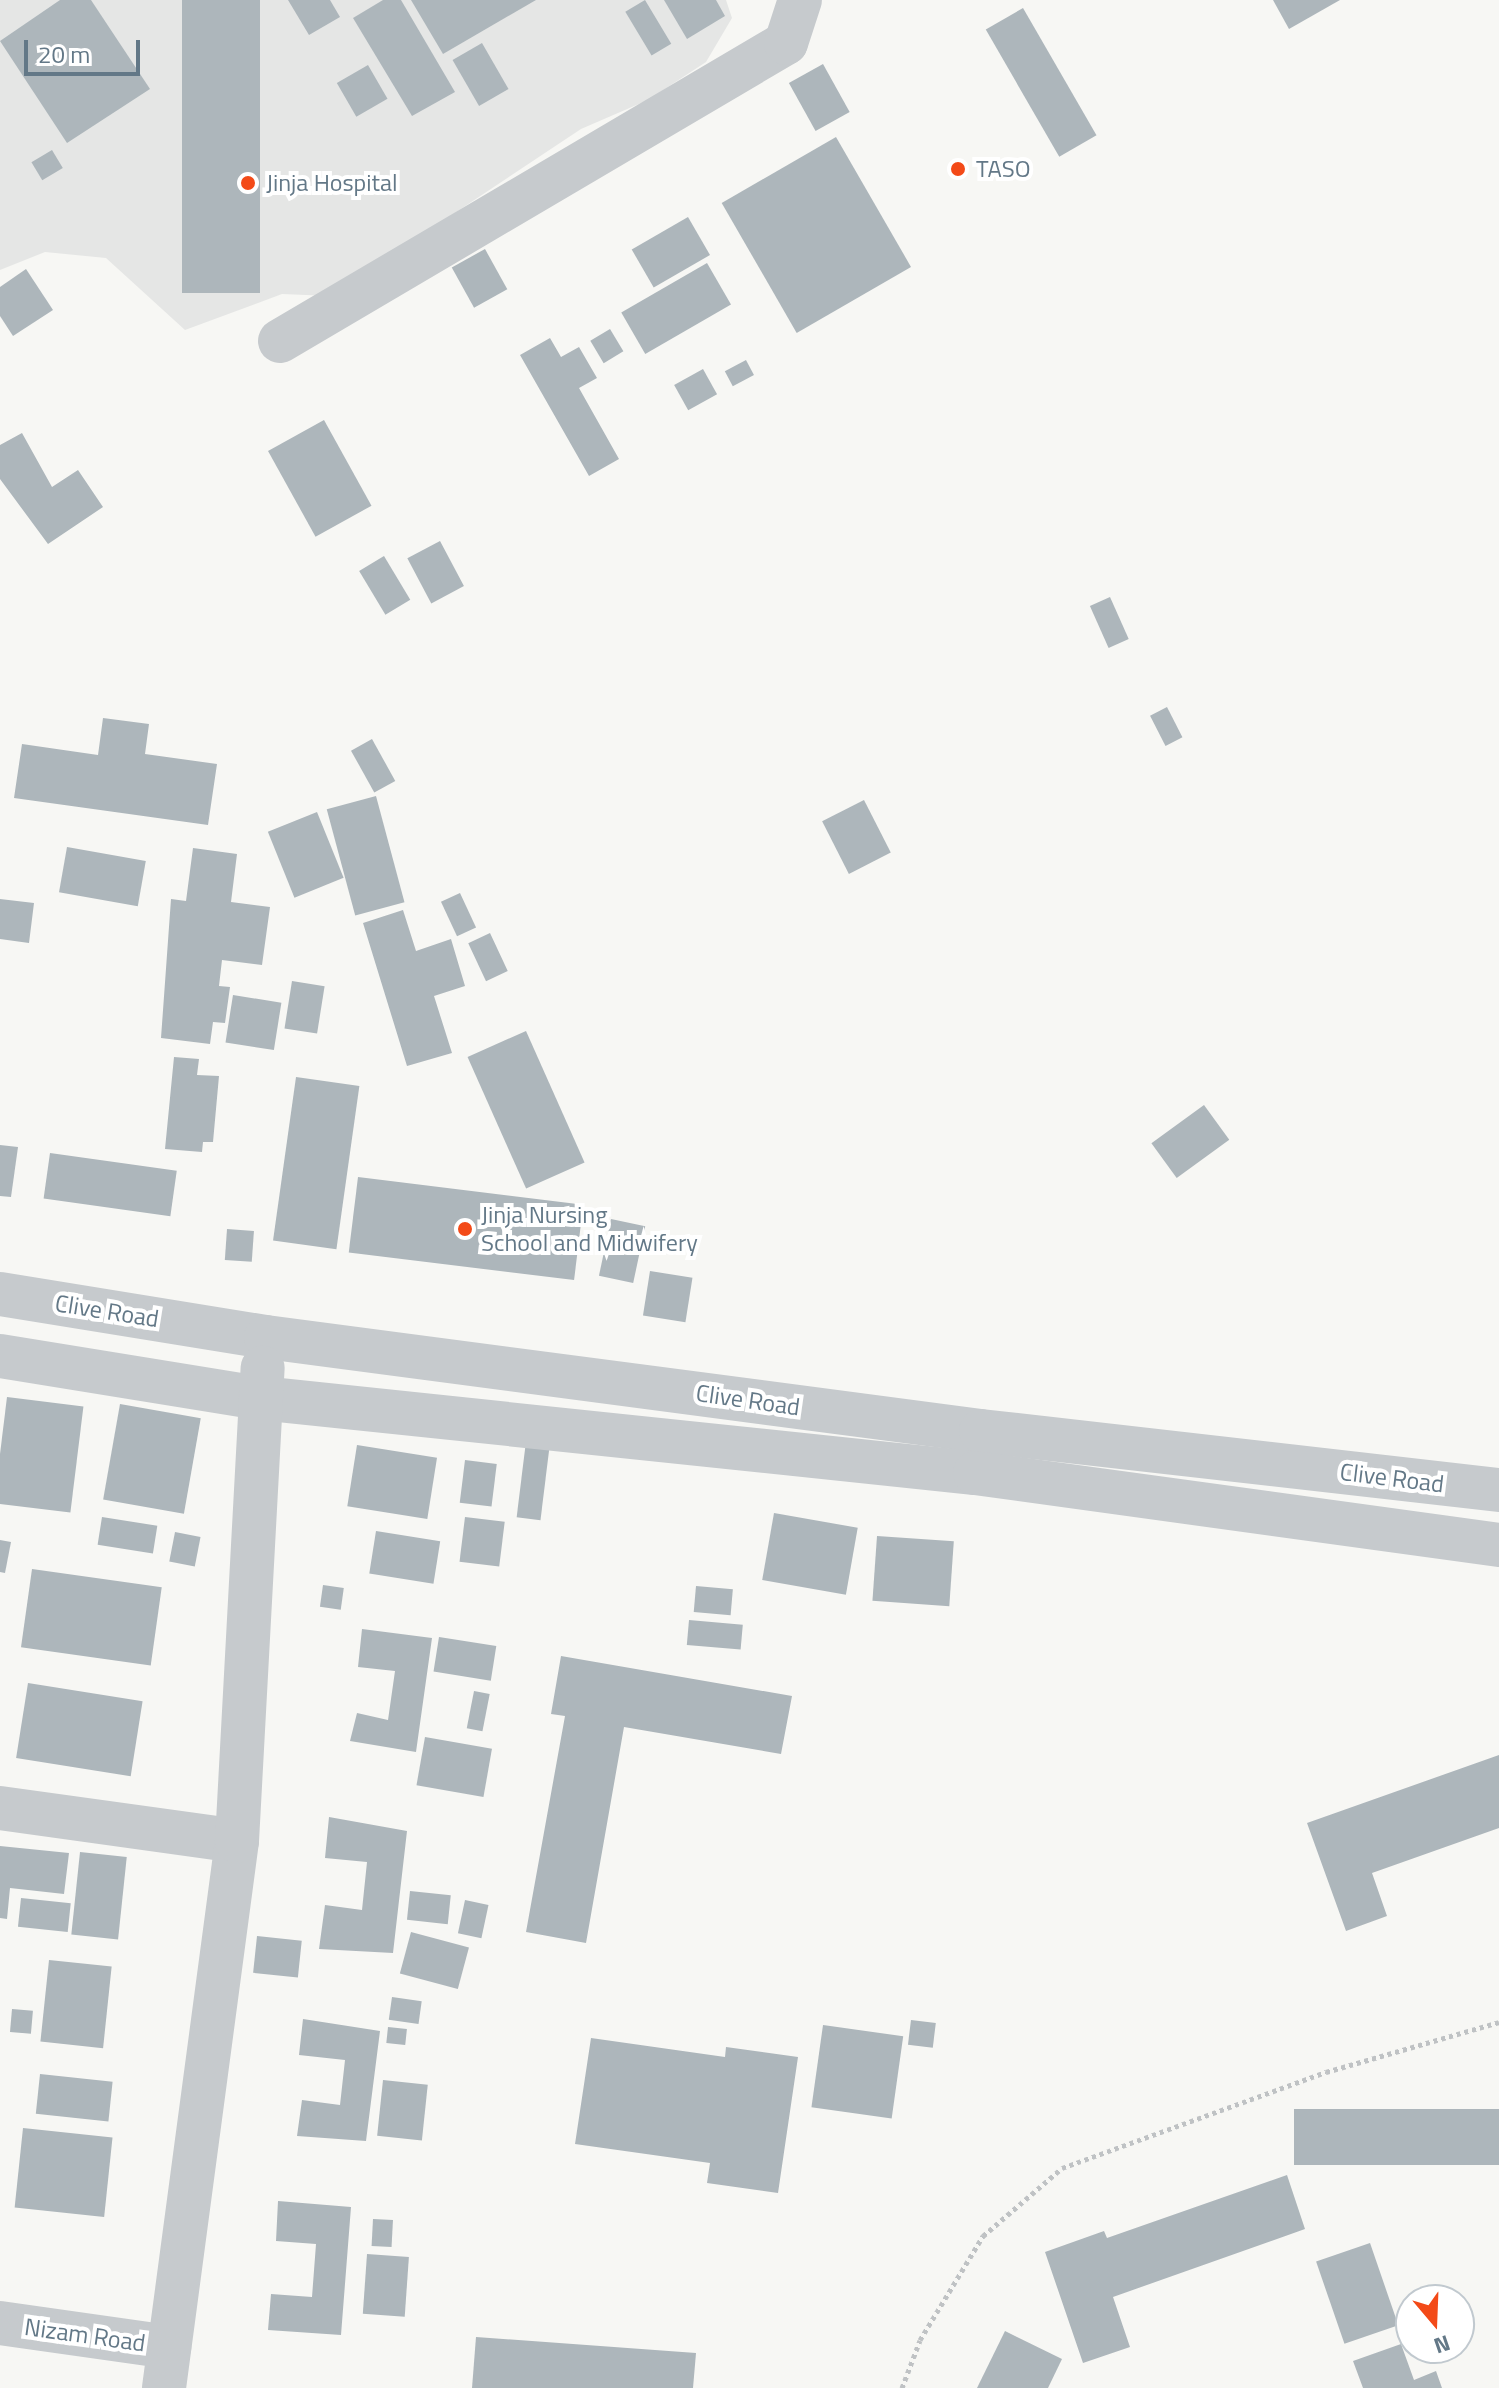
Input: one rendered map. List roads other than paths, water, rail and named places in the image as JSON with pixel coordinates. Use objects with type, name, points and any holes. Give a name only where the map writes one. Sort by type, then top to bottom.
[{"type":"street","points":[[280,341],[786,43],[800,0]]},
{"type":"street","name":"Clive Road","points":[[0,1294],[266,1337],[1499,1490]]},
{"type":"street","points":[[166,2367],[237,1841],[260,1398],[266,1337]]},
{"type":"street","name":"Clive Road","points":[[0,1356],[260,1398],[975,1473],[1499,1545]]},
{"type":"street","points":[[0,1808],[237,1841]]},
{"type":"street","name":"Nizam Road","points":[[0,2323],[166,2367]]},
{"type":"place","name":"TASO","points":[[958,169]]},
{"type":"place","name":"Jinja Hospital","points":[[248,183]]},
{"type":"place","name":"Jinja Nursing School and Midwifery","points":[[465,1229]]}]
